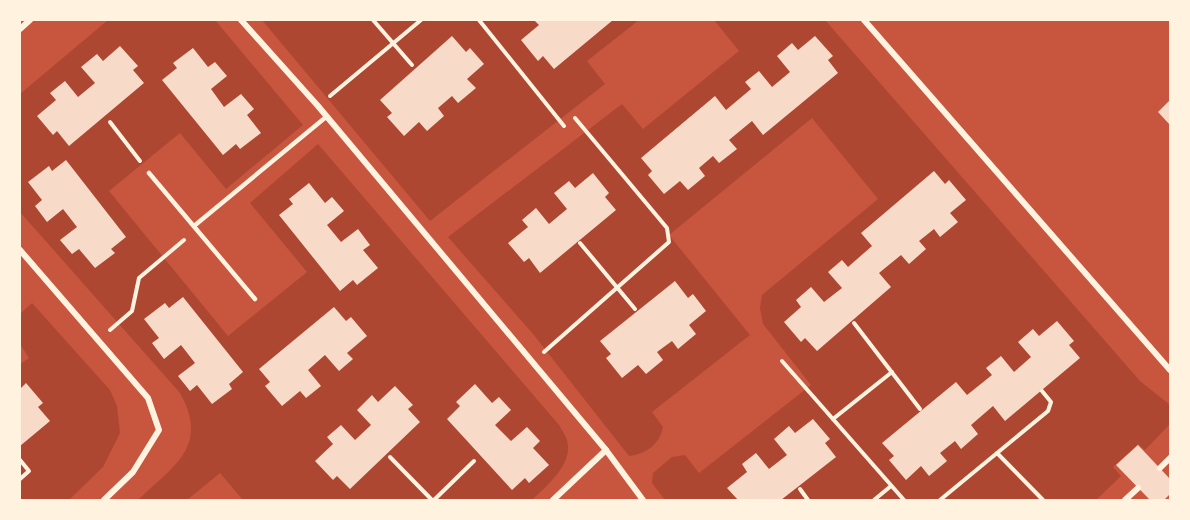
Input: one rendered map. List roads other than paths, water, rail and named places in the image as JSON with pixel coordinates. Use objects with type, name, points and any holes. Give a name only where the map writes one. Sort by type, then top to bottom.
[{"type":"street","points":[[20,29],[30,20]]},
{"type":"street","points":[[241,20],[318,106],[606,450],[643,501]]},
{"type":"street","points":[[864,20],[1170,370]]},
{"type":"street","points":[[20,250],[148,398],[159,430],[134,472],[104,501]]},
{"type":"street","points":[[553,501],[606,450]]},
{"type":"street","points":[[1160,468],[1170,458]]},
{"type":"street","points":[[1125,501],[1138,488]]},
{"type":"lane","points":[[195,228],[326,117]]},
{"type":"lane","points":[[149,173],[255,299]]}]
